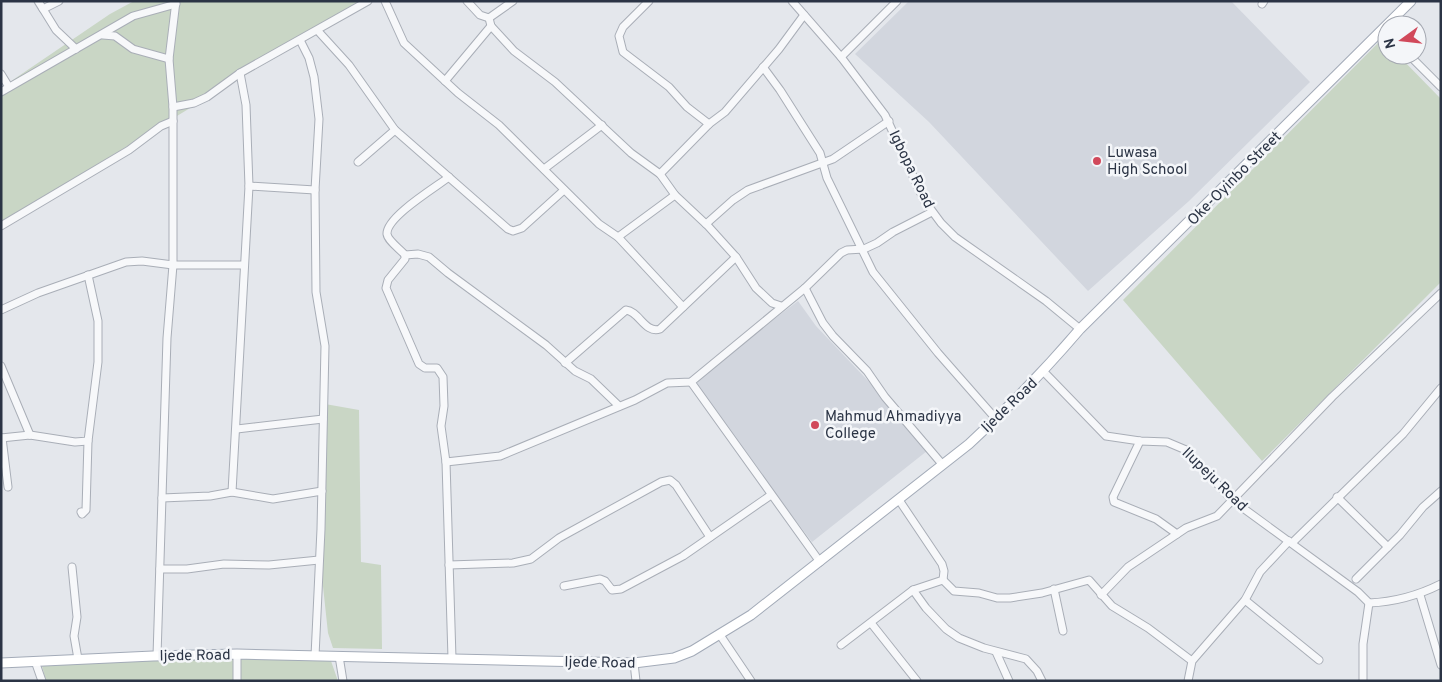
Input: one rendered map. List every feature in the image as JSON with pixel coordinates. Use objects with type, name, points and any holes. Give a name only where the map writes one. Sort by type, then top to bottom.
[{"type":"main road","name":"Oke-Oyinbo Street","points":[[1399,15],[1411,1]]},
{"type":"main road","name":"Oke-Oyinbo Street","points":[[1080,329],[1377,39]]},
{"type":"main road","name":"Ijede Road","points":[[1,663],[236,654],[634,663],[674,658],[720,635],[751,615],[898,500],[996,419],[1043,372],[1080,329]]},
{"type":"street","points":[[38,1],[56,30],[76,49]]},
{"type":"street","points":[[43,9],[59,1]]},
{"type":"street","points":[[173,107],[194,103],[207,97],[240,73],[318,31],[368,1]]},
{"type":"street","points":[[385,1],[404,43],[445,81],[499,125],[599,224],[618,236],[683,307]]},
{"type":"street","points":[[467,1],[480,15],[490,22],[514,51],[555,82],[638,160],[660,174],[675,195],[706,224],[745,267],[756,288],[772,303],[781,306]]},
{"type":"street","points":[[445,81],[490,22],[513,1]]},
{"type":"street","points":[[649,1],[623,28],[619,36],[623,52],[669,87],[687,107],[709,124]]},
{"type":"street","name":"Igbopa Road","points":[[792,1],[841,57],[889,121],[924,200],[932,212],[955,237],[1046,301],[1080,329]]},
{"type":"street","points":[[841,57],[896,1]]},
{"type":"street","points":[[1,92],[144,11],[176,3],[169,59],[173,107],[173,265],[167,338],[157,656]]},
{"type":"street","points":[[660,174],[709,124],[725,112],[804,15]]},
{"type":"street","points":[[318,31],[349,65],[395,130],[508,229],[513,231],[522,228],[564,190]]},
{"type":"street","points":[[101,35],[114,36],[133,49],[169,59]]},
{"type":"street","points":[[300,40],[309,58],[314,77],[319,119],[315,190],[317,304],[325,346],[318,630],[315,656]]},
{"type":"street","points":[[1420,65],[1440,84]]},
{"type":"street","points":[[763,67],[820,153],[827,178],[864,249],[867,262],[873,272],[938,353],[996,419]]},
{"type":"street","points":[[232,492],[249,186],[246,106],[240,73]]},
{"type":"street","points":[[1,74],[9,87]]},
{"type":"street","points":[[1,226],[129,150],[161,126],[173,121]]},
{"type":"street","points":[[706,224],[733,200],[748,190],[833,159],[889,121]]},
{"type":"street","points":[[544,169],[602,125]]},
{"type":"street","points":[[358,162],[395,130]]},
{"type":"street","points":[[450,177],[400,212],[389,226],[388,238],[405,254],[429,256],[454,278],[539,339],[565,363],[591,380],[620,406]]},
{"type":"street","points":[[249,186],[315,190]]},
{"type":"street","points":[[618,236],[675,195]]},
{"type":"street","points":[[446,462],[500,456],[635,400],[667,383],[691,382],[805,288],[842,253],[864,249],[877,244],[893,232],[932,212]]},
{"type":"street","points":[[405,254],[405,259],[388,280],[386,288],[420,364],[424,368],[437,368],[442,373],[444,406],[441,432],[446,462],[449,565],[452,598],[452,658]]},
{"type":"street","points":[[565,363],[626,310],[632,312],[649,328],[657,330],[736,257]]},
{"type":"street","points":[[1,310],[38,293],[126,262],[142,261],[173,265],[244,265]]},
{"type":"street","points":[[81,512],[82,514],[86,510],[88,441],[98,362],[98,321],[88,275]]},
{"type":"street","points":[[805,288],[823,323],[833,336],[867,371],[885,396],[942,464]]},
{"type":"street","points":[[1101,595],[1128,567],[1146,557],[1193,524],[1213,519],[1270,459],[1441,293]]},
{"type":"street","points":[[772,303],[774,312]]},
{"type":"street","points":[[1,366],[30,435]]},
{"type":"street","name":"Ilupeju Road","points":[[1043,372],[1106,436],[1140,441],[1156,440],[1178,444],[1196,460],[1232,500],[1358,592],[1369,603]]},
{"type":"street","points":[[691,382],[820,562]]},
{"type":"street","points":[[1188,681],[1192,661],[1245,600],[1260,572],[1403,434],[1441,388]]},
{"type":"street","points":[[237,429],[323,419]]},
{"type":"street","points":[[8,487],[2,438],[30,435],[75,442],[88,441]]},
{"type":"street","points":[[1140,441],[1113,497],[1114,502],[1156,519],[1177,534]]},
{"type":"street","points":[[449,565],[513,564],[531,559],[559,538],[661,482],[670,480],[676,485],[710,537]]},
{"type":"street","points":[[162,498],[204,497],[232,492],[273,499],[322,491]]},
{"type":"street","points":[[1356,579],[1441,491]]},
{"type":"street","points":[[564,586],[600,580],[605,582],[612,590],[621,589],[682,556],[771,495]]},
{"type":"street","points":[[1337,497],[1388,547]]},
{"type":"street","points":[[898,500],[942,564],[944,570],[943,580]]},
{"type":"street","points":[[160,569],[187,569],[224,564],[269,565],[319,560]]},
{"type":"street","points":[[72,567],[77,617],[74,636],[78,659]]},
{"type":"street","points":[[943,580],[954,591],[979,593],[997,598],[1042,593],[1089,580],[1095,584],[1101,595],[1112,606],[1148,628],[1192,661]]},
{"type":"street","points":[[841,645],[913,590],[943,580]]},
{"type":"street","points":[[1363,681],[1363,644],[1369,603],[1390,602],[1420,595],[1441,584]]},
{"type":"street","points":[[1054,589],[1063,631]]},
{"type":"street","points":[[913,590],[929,612],[946,629],[959,638],[996,652],[1026,659],[1042,681]]},
{"type":"street","points":[[1420,595],[1440,663]]},
{"type":"street","points":[[1245,600],[1319,660]]},
{"type":"street","points":[[871,623],[917,681]]},
{"type":"street","points":[[720,635],[752,681]]},
{"type":"street","points":[[996,652],[1009,681]]},
{"type":"street","points":[[236,654],[237,681]]},
{"type":"street","points":[[339,656],[343,681]]},
{"type":"street","points":[[35,661],[42,681]]},
{"type":"street","points":[[634,663],[636,681]]},
{"type":"shaded area","name":"Luwasa High School","points":[[909,1],[1231,1],[1310,82],[1189,201],[1088,291],[929,122],[855,54]]},
{"type":"shaded area","name":"Mahmud Ahmadiyya College","points":[[798,301],[816,326],[873,386],[927,451],[812,542],[712,410],[697,385],[698,380],[740,345]]},
{"type":"green space","points":[[134,1],[373,1],[223,88],[1,223],[1,88],[110,14]]},
{"type":"green space","points":[[1377,44],[1377,65],[1408,65],[1441,99],[1441,282],[1262,461],[1123,300]]},
{"type":"green space","points":[[325,404],[359,410],[361,562],[381,565],[382,649],[333,648],[328,633],[322,577]]},
{"type":"green space","points":[[171,659],[325,659],[331,661],[338,681],[46,681],[42,666]]},
{"type":"place","name":"Luwasa High School","points":[[1097,161]]},
{"type":"place","name":"Mahmud Ahmadiyya College","points":[[815,425]]}]
